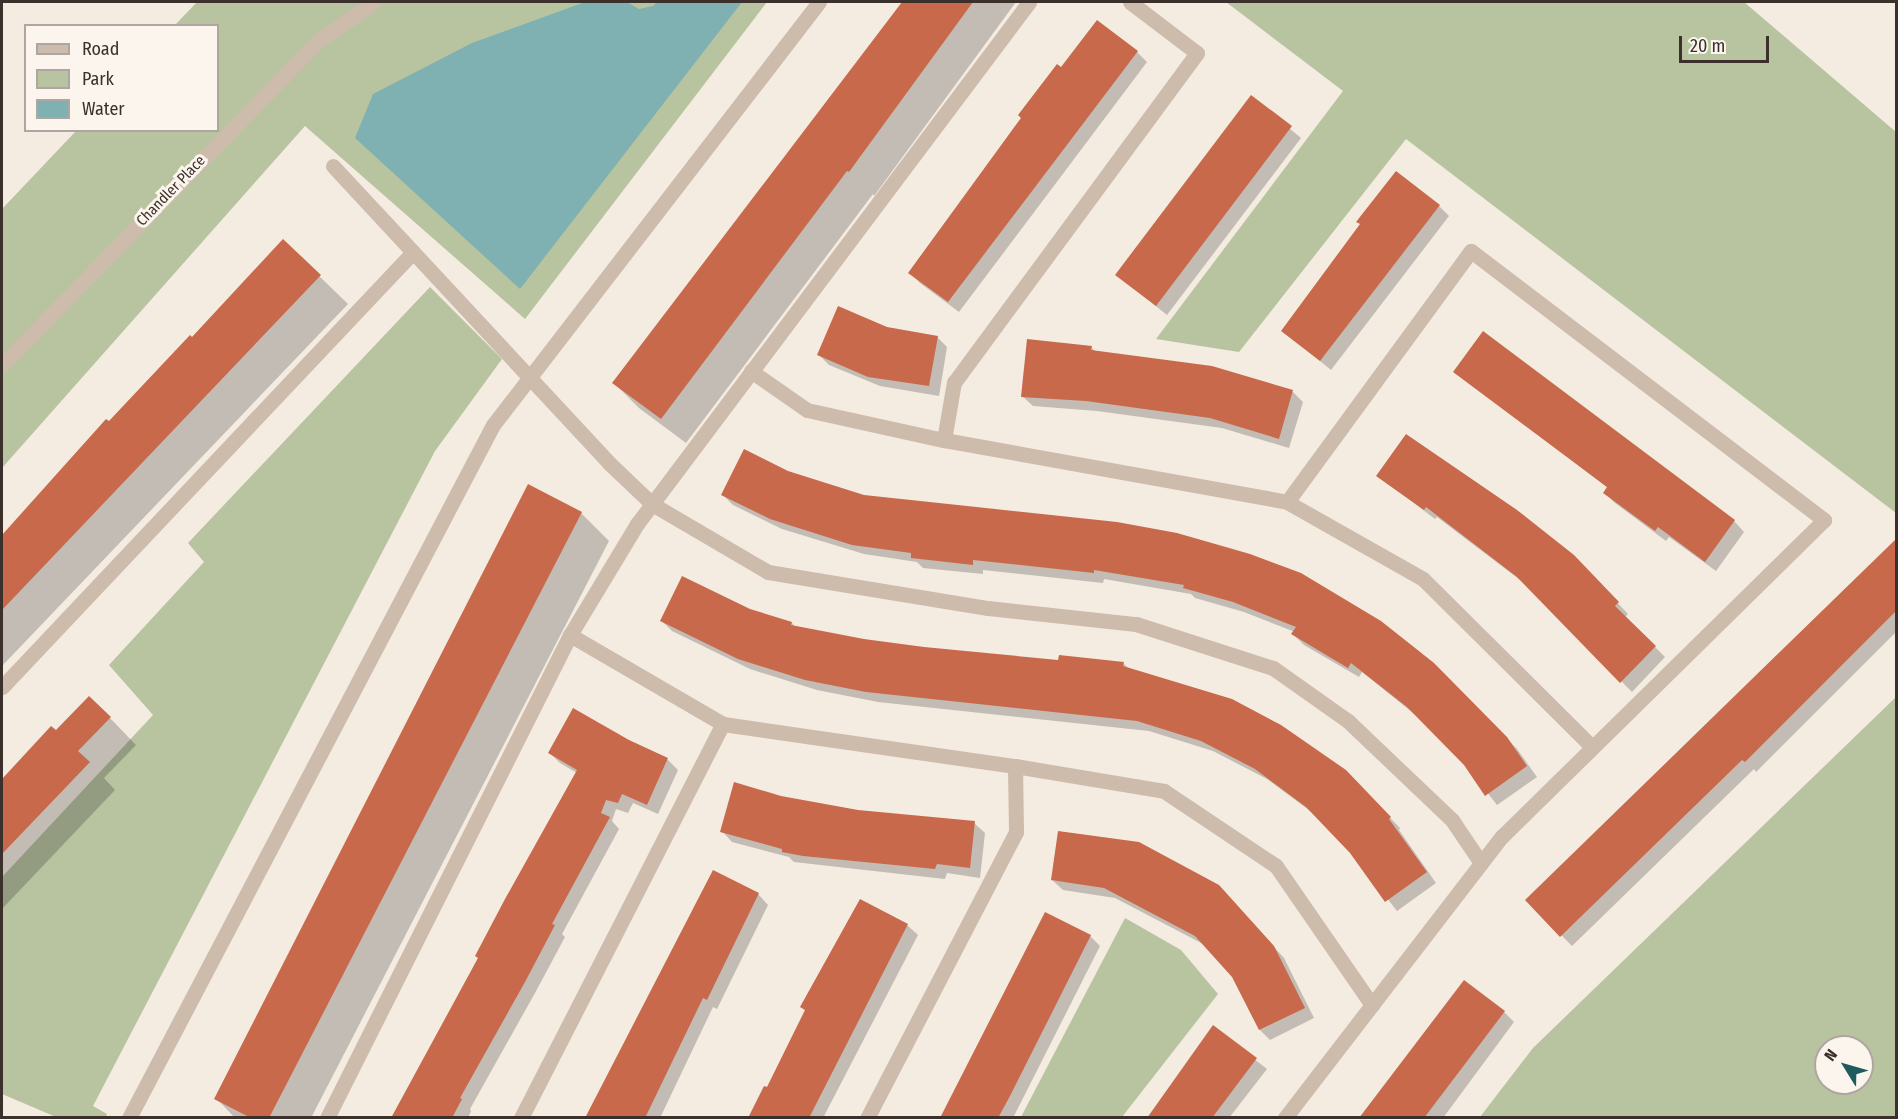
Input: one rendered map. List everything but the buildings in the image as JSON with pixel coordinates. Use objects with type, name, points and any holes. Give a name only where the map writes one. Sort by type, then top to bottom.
[{"type":"street","name":"Chandler Place","points":[[2,365],[318,41],[374,2]]},
{"type":"street","points":[[129,1118],[494,425],[819,2]]},
{"type":"street","points":[[327,1118],[570,635],[637,524],[1029,2]]},
{"type":"street","points":[[944,441],[954,382],[1197,53],[1130,2]]},
{"type":"street","points":[[333,165],[531,376],[609,463],[652,504],[768,572],[988,609],[1136,624],[1273,668],[1348,721],[1452,820],[1481,863]]},
{"type":"street","points":[[1285,1118],[1502,836],[1824,520],[1471,251],[1287,502]]},
{"type":"street","points":[[2,687],[414,252]]},
{"type":"street","points":[[751,371],[807,410],[944,441],[1287,502],[1423,579],[1592,747]]},
{"type":"street","points":[[570,635],[723,724],[1016,766],[1164,791],[1276,866],[1372,1005]]},
{"type":"street","points":[[521,1118],[723,724]]},
{"type":"street","points":[[867,1118],[1016,831],[1016,766]]},
{"type":"green space","points":[[197,2],[767,2],[525,319],[305,126],[2,468],[2,209],[75,132],[219,132],[219,24],[176,24]]},
{"type":"green space","points":[[1226,2],[1744,2],[1896,132],[1896,513],[1406,139],[1239,352],[1156,339],[1343,91]]},
{"type":"green space","points":[[430,287],[502,359],[435,451],[93,1106],[107,1114],[106,1117],[56,1117],[2,1094],[2,877],[153,715],[109,665],[204,562],[188,543]]},
{"type":"green space","points":[[1896,697],[1896,1117],[1480,1117],[1533,1048]]},
{"type":"green space","points":[[1125,918],[1181,950],[1218,994],[1122,1117],[1021,1117]]},
{"type":"water","points":[[585,2],[627,2],[639,9],[653,6],[657,2],[742,2],[520,289],[355,138],[373,94],[472,43]]}]
